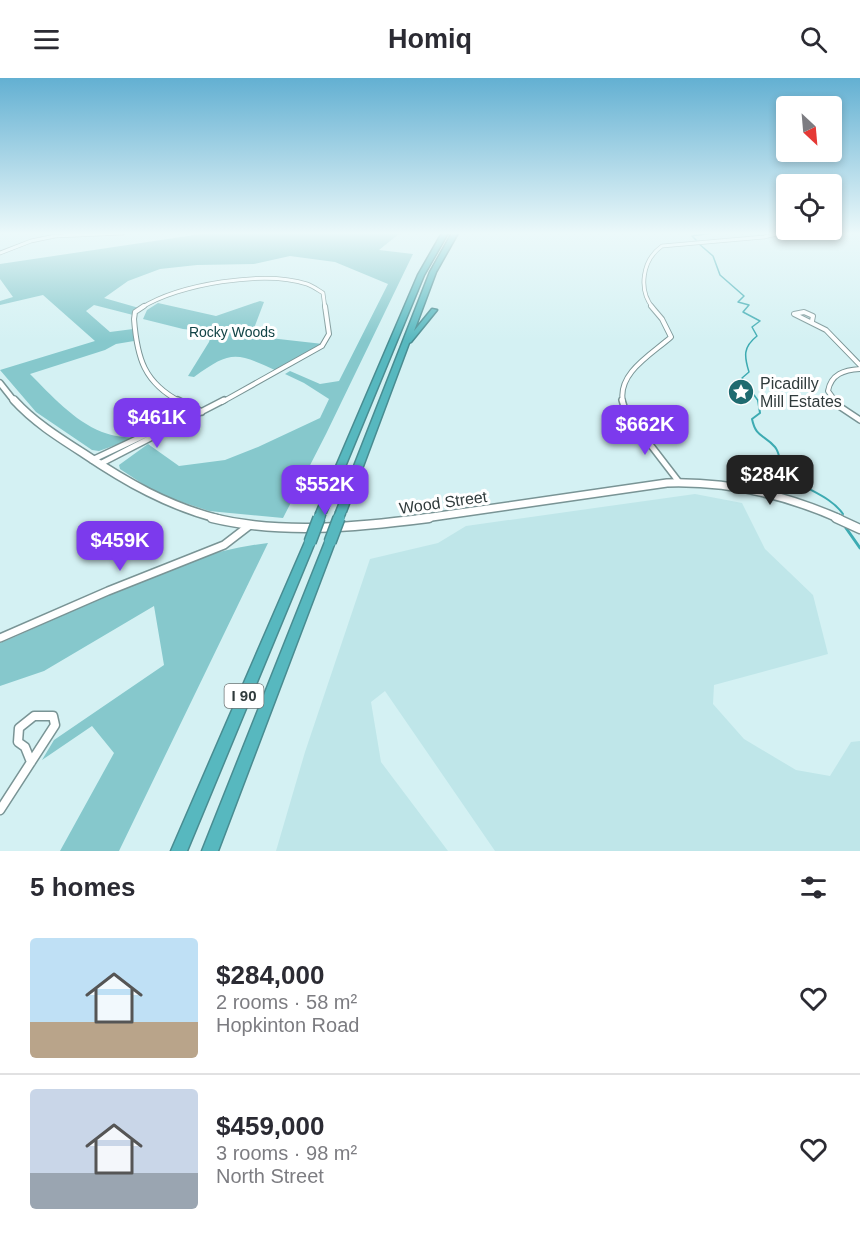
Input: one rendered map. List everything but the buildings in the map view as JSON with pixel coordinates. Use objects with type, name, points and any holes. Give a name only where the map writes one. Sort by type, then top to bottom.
[{"type":"highway","name":"I 90","points":[[179,851],[424,269]]},
{"type":"highway","name":"I 90","points":[[210,851],[435,269]]},
{"type":"highway","points":[[404,347],[434,310]]},
{"type":"main road","name":"Wood Street","points":[[0,383],[27,415],[92,460],[141,490],[172,505],[203,515],[250,525],[283,528],[346,528],[679,482],[726,484],[773,494],[821,510],[860,529]]},
{"type":"street","points":[[647,269],[642,290],[645,299],[669,329],[671,337],[626,377],[622,383],[622,399],[626,413],[679,482]]},
{"type":"street","points":[[100,465],[322,346],[328,334],[323,293],[319,288],[294,280],[255,279],[166,295],[145,304],[135,312],[138,350],[144,373],[160,389],[200,411]]},
{"type":"street","points":[[812,321],[831,334],[860,367],[836,375],[828,384],[828,391],[839,406],[860,420]]},
{"type":"street","points":[[92,460],[200,411]]},
{"type":"street","points":[[0,638],[224,544],[250,525]]},
{"type":"street","points":[[0,810],[55,725],[53,716],[45,713],[33,716],[19,728],[18,742],[25,747],[31,762]]},
{"type":"shaded area","points":[[695,494],[742,503],[765,549],[813,595],[828,654],[714,685],[713,704],[744,739],[796,770],[830,776],[851,742],[860,741],[860,851],[495,851],[385,691],[371,702],[381,762],[448,851],[276,851],[305,752],[370,559],[438,543],[466,526]]},
{"type":"green space","name":"Rocky Woods","points":[[0,269],[160,269],[128,281],[104,298],[139,308],[133,315],[94,305],[86,311],[110,332],[133,329],[134,341],[116,344],[105,350],[30,374],[63,407],[82,421],[106,433],[135,438],[99,451],[92,450],[36,412],[0,370],[95,341],[43,295],[0,305],[0,301],[13,297],[0,279]]},
{"type":"green space","name":"Rocky Woods","points":[[352,269],[406,269],[283,518],[209,511],[158,494],[120,469],[119,465],[148,444],[179,466],[225,460],[320,418],[329,399],[285,374],[290,371],[320,384],[339,381],[388,284]]},
{"type":"green space","name":"Rocky Woods","points":[[260,301],[264,302],[251,336],[323,344],[277,371],[252,360],[234,357],[217,362],[194,377],[188,376],[209,342],[212,332],[183,329],[143,319],[147,310],[158,303],[216,316]]},
{"type":"green space","points":[[268,543],[119,851],[60,851],[114,753],[92,726],[42,760],[54,740],[164,665],[154,606],[44,671],[0,686],[0,643],[164,570],[232,549]]},
{"type":"waterway","points":[[718,269],[720,275],[744,296],[738,302],[749,305],[743,312],[760,321],[752,327],[757,336],[747,348],[746,361],[749,372],[742,378],[758,401]]},
{"type":"waterway","points":[[758,401],[760,413],[752,419],[754,425],[758,433],[777,450],[785,473],[831,502],[843,514]]},
{"type":"waterway","points":[[846,528],[860,548]]},
{"type":"place","name":"Picadilly Mill Estates","points":[[741,392]]}]
